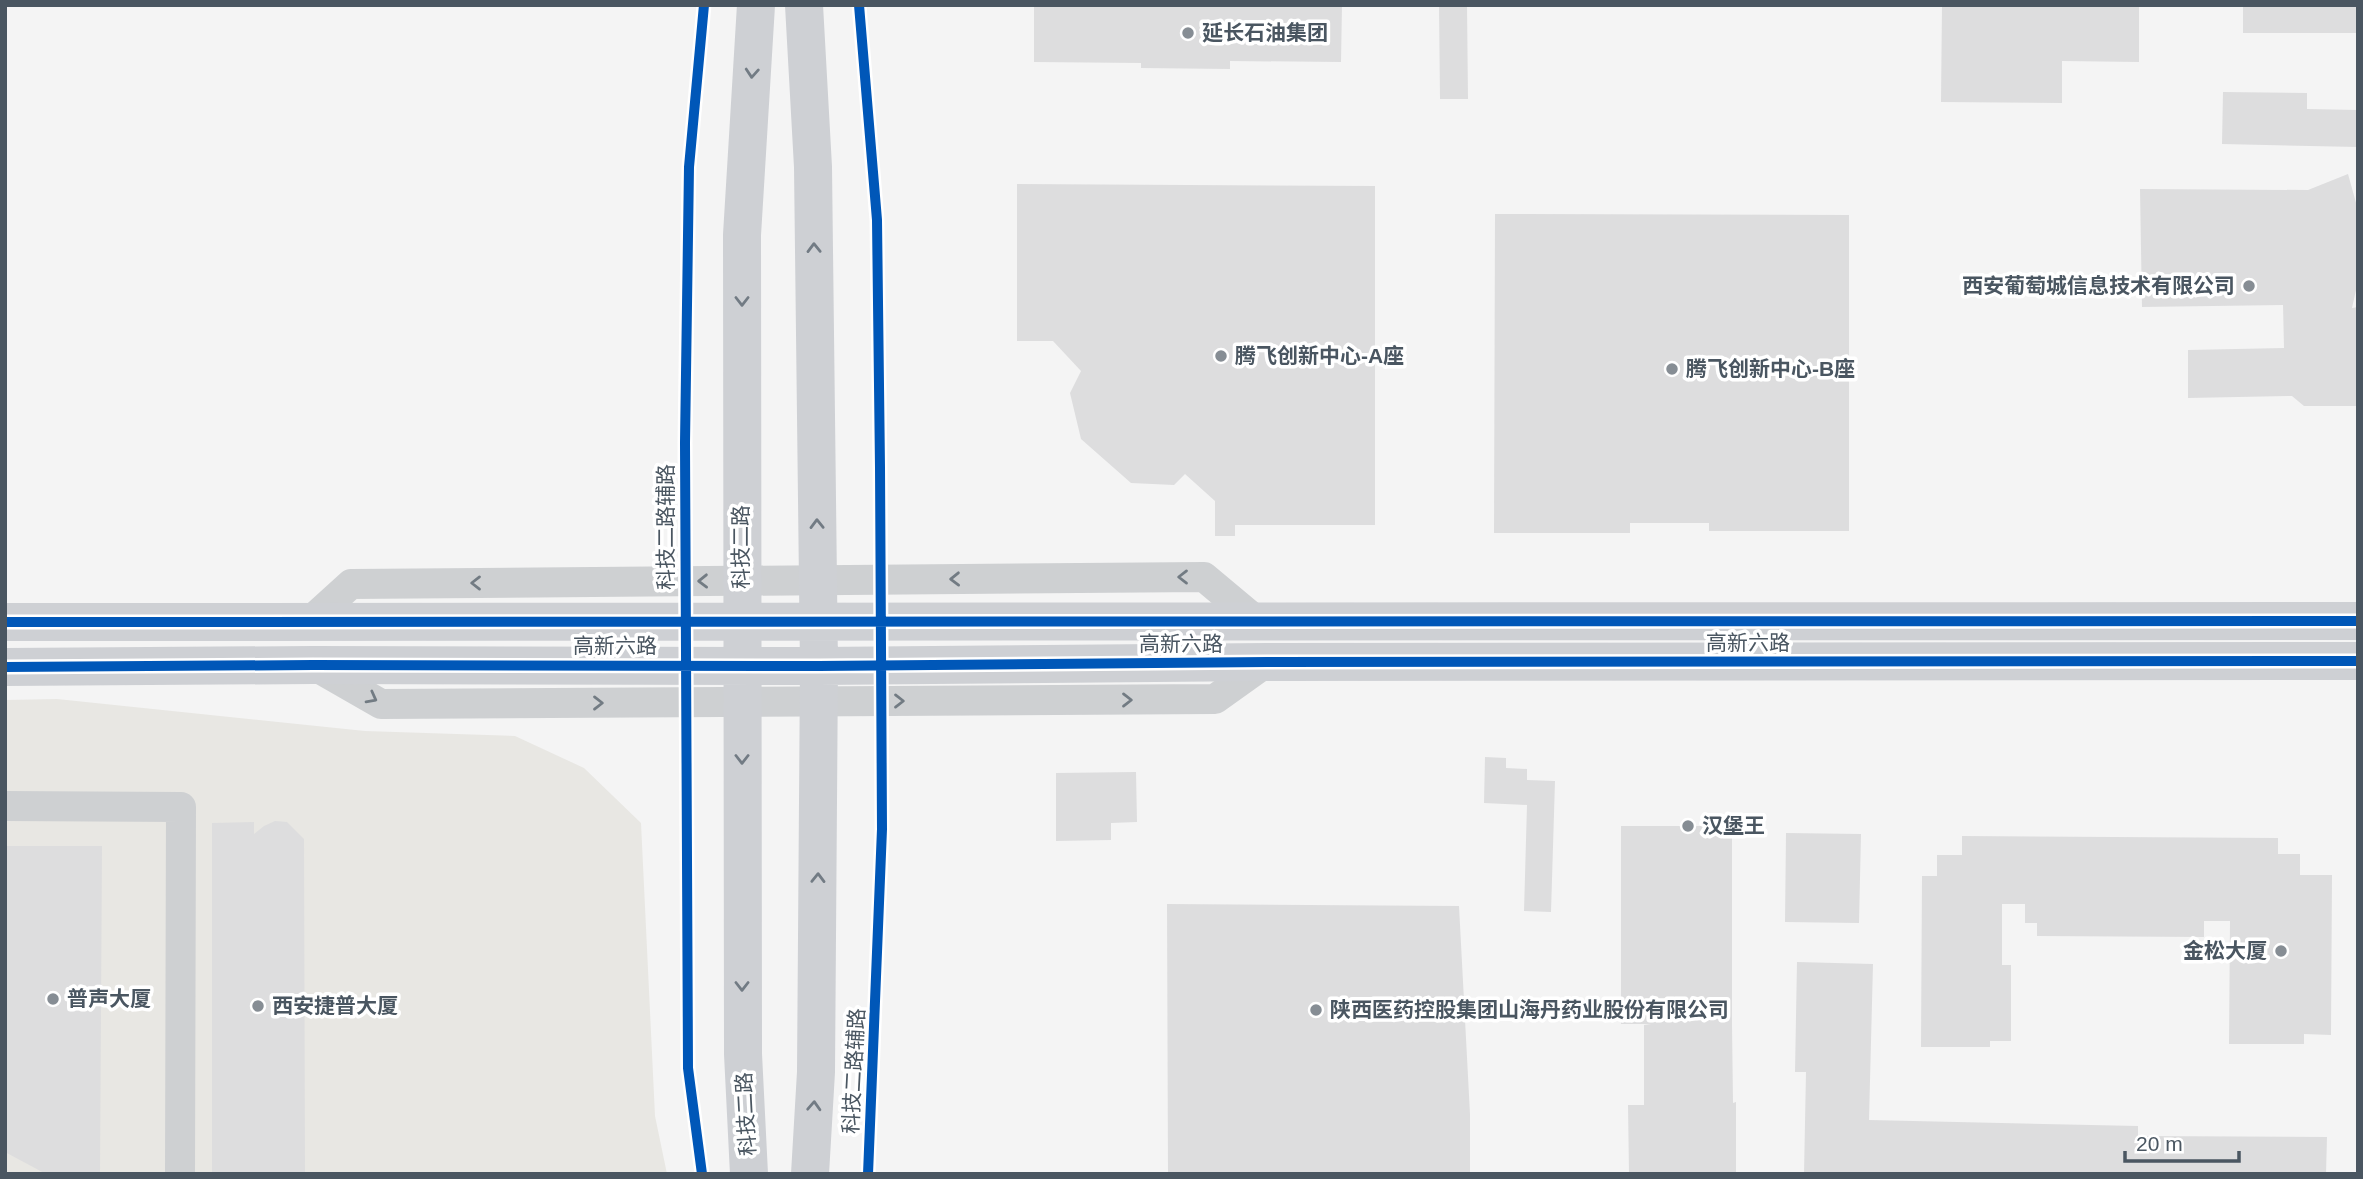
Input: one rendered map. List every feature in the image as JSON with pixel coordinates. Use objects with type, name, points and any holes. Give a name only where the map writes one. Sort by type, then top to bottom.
[{"type":"street","name":"科技二路","points":[[749,1174],[743,1054],[742,235],[757,5]]},
{"type":"street","points":[[804,5],[813,167],[819,684],[816,1072],[810,1174]]},
{"type":"street","points":[[308,622],[351,584],[1204,577],[1259,623]]},
{"type":"street","name":"高新六路","points":[[5,622],[2358,621]]},
{"type":"street","name":"高新六路","points":[[5,667],[313,665],[741,684],[819,684],[1267,663],[2358,662]]},
{"type":"street","points":[[5,806],[181,807],[180,1174]]},
{"type":"shaded area","points":[[57,699],[365,731],[515,736],[584,768],[641,823],[655,1116],[667,1174],[5,1174],[5,700]]},
{"type":"building","name":"延长石油集团","points":[[1034,5],[1342,5],[1341,62],[1230,61],[1230,69],[1141,68],[1141,63],[1034,62]]},
{"type":"building","points":[[1439,5],[1467,5],[1468,99],[1440,99]]},
{"type":"building","points":[[1942,5],[2139,5],[2139,62],[2062,61],[2062,103],[1941,102]]},
{"type":"building","points":[[2243,5],[2358,5],[2358,33],[2243,33]]},
{"type":"building","points":[[2223,92],[2307,93],[2307,109],[2358,110],[2358,147],[2222,144]]},
{"type":"building","name":"西安葡萄城信息技术有限公司","points":[[2348,174],[2358,210],[2358,281],[2352,308],[2358,307],[2358,406],[2304,406],[2292,396],[2188,398],[2188,350],[2284,348],[2283,305],[2142,307],[2140,189],[2308,190]]},
{"type":"building","name":"腾飞创新中心-A座","points":[[1017,184],[1375,186],[1375,525],[1235,525],[1235,536],[1215,536],[1215,501],[1185,474],[1174,485],[1131,483],[1081,439],[1070,393],[1081,371],[1053,341],[1017,341]]},
{"type":"building","name":"腾飞创新中心-B座","points":[[1495,214],[1849,215],[1849,531],[1709,531],[1709,523],[1630,523],[1630,533],[1494,533]]},
{"type":"building","points":[[1485,757],[1506,758],[1506,768],[1527,769],[1527,780],[1555,781],[1551,912],[1524,911],[1527,805],[1484,803]]},
{"type":"building","points":[[1136,772],[1137,822],[1111,823],[1111,840],[1056,841],[1056,773]]},
{"type":"building","name":"西安捷普大厦","points":[[275,821],[287,822],[304,839],[305,1174],[212,1174],[212,823],[254,822],[254,834]]},
{"type":"building","points":[[1621,826],[1732,826],[1732,1025],[1736,1174],[1629,1174],[1628,1105],[1644,1105],[1644,1025],[1651,1024],[1621,1024]]},
{"type":"building","points":[[1786,833],[1861,834],[1859,923],[1785,922]]},
{"type":"building","name":"金松大厦","points":[[1962,836],[2278,838],[2278,854],[2300,854],[2300,875],[2332,875],[2331,1035],[2304,1034],[2304,1044],[2229,1044],[2230,921],[2204,921],[2204,937],[2037,936],[2037,923],[2025,923],[2025,904],[2002,904],[2002,965],[2011,965],[2011,1041],[1990,1041],[1990,1047],[1921,1047],[1922,876],[1937,876],[1937,855],[1962,855]]},
{"type":"building","name":"普声大厦","points":[[5,846],[102,846],[100,1174],[46,1174],[5,1152]]},
{"type":"building","name":"陕西医药控股集团山海丹药业股份有限公司","points":[[1167,904],[1459,906],[1470,1114],[1470,1174],[1168,1174]]},
{"type":"building","points":[[1797,962],[1873,964],[1869,1120],[2138,1126],[2138,1136],[2327,1137],[2326,1174],[1804,1174],[1806,1072],[1795,1072]]},
{"type":"cycle path","name":"科技二路辅路","points":[[702,1174],[688,1068],[685,443],[689,167],[704,5]]},
{"type":"cycle path","name":"科技二路辅路","points":[[859,5],[877,220],[880,467],[882,829],[868,1174]]},
{"type":"cycle path","points":[[5,622],[2358,621]]},
{"type":"cycle path","points":[[5,667],[2358,661]]},
{"type":"place","name":"延长石油集团","points":[[1188,33]]},
{"type":"place","name":"西安葡萄城信息技术有限公司","points":[[2249,286]]},
{"type":"place","name":"腾飞创新中心-A座","points":[[1221,356]]},
{"type":"place","name":"腾飞创新中心-B座","points":[[1672,369]]},
{"type":"place","name":"汉堡王","points":[[1688,826]]},
{"type":"place","name":"金松大厦","points":[[2281,951]]},
{"type":"place","name":"普声大厦","points":[[53,999]]},
{"type":"place","name":"西安捷普大厦","points":[[258,1006]]},
{"type":"place","name":"陕西医药控股集团山海丹药业股份有限公司","points":[[1316,1010]]}]
